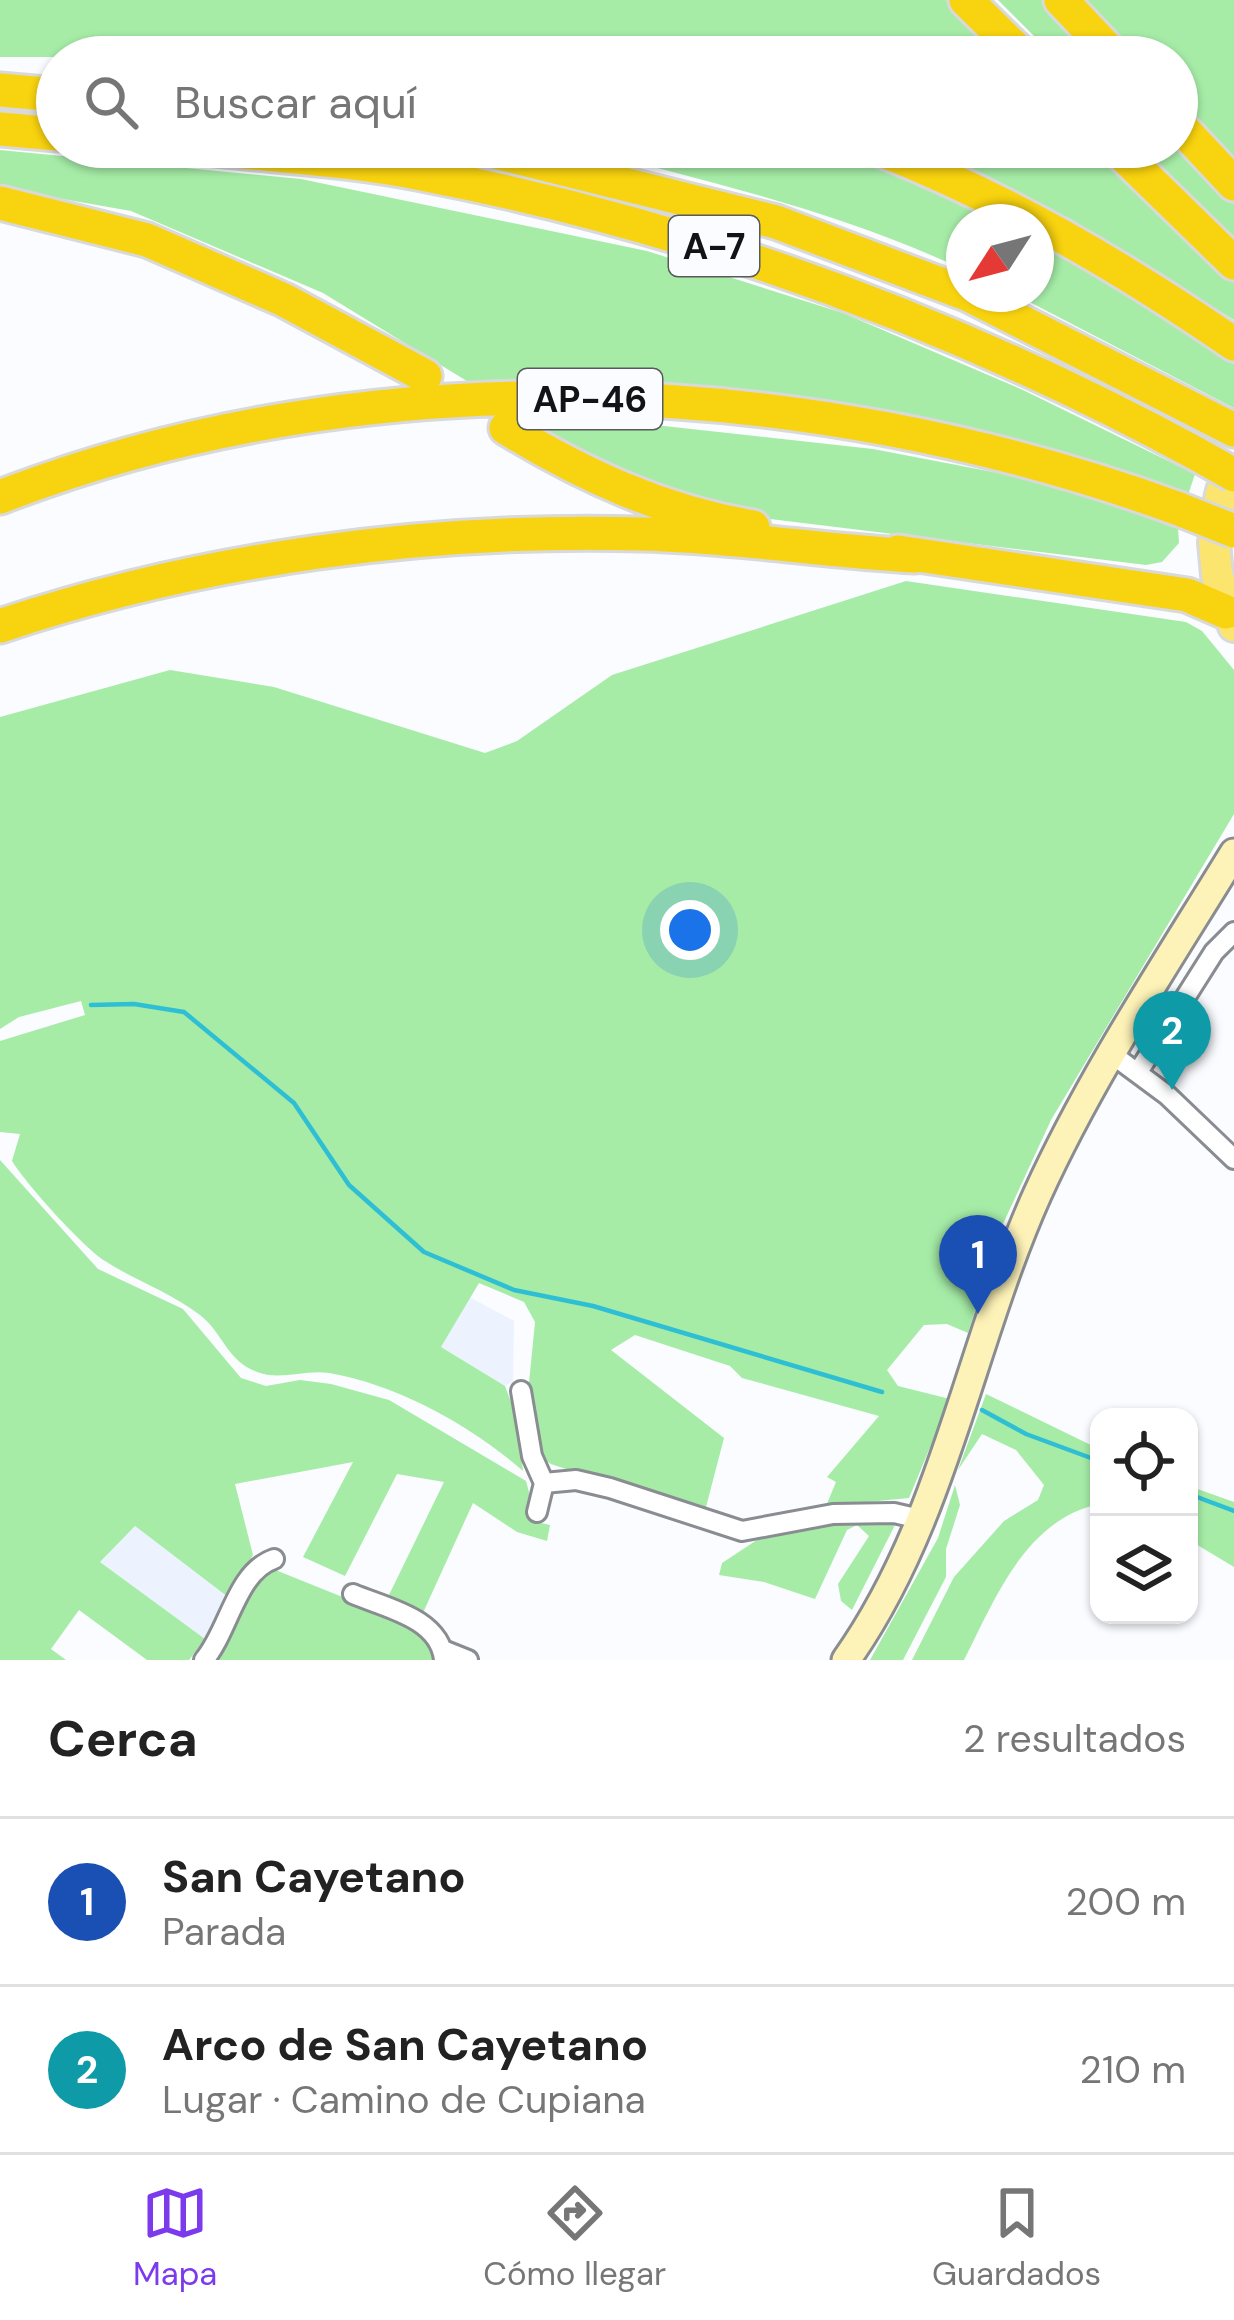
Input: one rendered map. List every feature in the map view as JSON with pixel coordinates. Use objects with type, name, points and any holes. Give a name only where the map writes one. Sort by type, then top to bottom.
[{"type":"highway","points":[[966,0],[1003,36]]},
{"type":"highway","points":[[1061,0],[1095,36]]},
{"type":"highway","points":[[0,72],[36,73]]},
{"type":"highway","points":[[0,90],[36,93]]},
{"type":"highway","points":[[0,129],[36,132]]},
{"type":"highway","points":[[1198,145],[1234,184]]},
{"type":"highway","name":"A-7","points":[[382,168],[589,209],[760,260],[937,326],[1074,387],[1197,454],[1224,509]]},
{"type":"highway","name":"A-7","points":[[559,168],[776,222],[946,286]]},
{"type":"highway","points":[[928,168],[1049,225],[1234,344]]},
{"type":"highway","points":[[1137,168],[1234,263]]},
{"type":"highway","points":[[0,203],[147,240],[284,300],[425,376]]},
{"type":"highway","name":"A-7","points":[[1002,312],[1225,425]]},
{"type":"highway","name":"AP-46","points":[[0,497],[133,455],[340,413],[541,398],[623,399],[830,418],[1031,461],[1179,509],[1224,509]]},
{"type":"highway","points":[[506,428],[599,481],[664,505],[915,556],[1187,595],[1230,619]]},
{"type":"highway","points":[[0,626],[244,565],[484,536],[643,533],[915,556]]},
{"type":"main road","points":[[1224,509],[1230,619]]},
{"type":"main road","points":[[846,1660],[894,1581],[920,1519],[1038,1194],[1113,1055],[1234,853]]},
{"type":"street","points":[[1138,1072],[1214,952],[1234,932]]},
{"type":"street","points":[[1113,1055],[1234,1159]]},
{"type":"street","points":[[521,1391],[532,1456],[544,1483],[537,1512]]},
{"type":"street","points":[[544,1483],[576,1480],[610,1488],[742,1532],[833,1514],[894,1513],[920,1519]]},
{"type":"street","points":[[204,1660],[219,1643],[251,1572],[274,1559]]},
{"type":"street","points":[[353,1594],[421,1622],[444,1655],[468,1660]]},
{"type":"shaded area","points":[[469,1297],[514,1321],[513,1381],[505,1386],[441,1347]]},
{"type":"shaded area","points":[[135,1526],[228,1597],[205,1639],[100,1562]]},
{"type":"green space","points":[[0,0],[946,0],[983,36],[36,36],[36,57],[0,57]]},
{"type":"green space","points":[[998,0],[1042,0],[1075,36],[1034,36]]},
{"type":"green space","points":[[1085,0],[1234,0],[1234,159],[1198,120],[1198,36],[1119,36]]},
{"type":"green space","points":[[0,150],[36,153],[36,168],[187,168],[301,179],[647,251],[843,313],[1023,390],[1195,474],[1187,498],[1095,464],[958,425],[839,402],[722,390],[475,386],[323,293],[131,211],[0,188]]},
{"type":"green space","points":[[1198,165],[1234,204],[1234,239],[1164,168]]},
{"type":"green space","points":[[656,168],[891,168],[972,204],[946,204],[946,262],[822,215]]},
{"type":"green space","points":[[950,168],[1120,168],[1234,281],[1234,320],[1054,212],[1054,204],[1035,204]]},
{"type":"green space","points":[[1054,247],[1234,364],[1234,408],[1049,312],[1054,312]]},
{"type":"green space","points":[[546,413],[873,449],[1056,484],[1178,526],[1179,543],[1162,562],[1146,565],[746,516],[607,467],[511,414]]},
{"type":"green space","points":[[906,581],[1186,622],[1202,631],[1234,670],[1234,814],[1051,1120],[1002,1226],[968,1333],[947,1324],[924,1325],[887,1370],[898,1386],[950,1399],[909,1498],[826,1506],[836,1482],[827,1477],[879,1416],[742,1378],[730,1366],[635,1335],[611,1350],[724,1438],[706,1507],[695,1503],[691,1511],[539,1456],[528,1393],[535,1322],[524,1302],[479,1283],[441,1347],[505,1386],[517,1418],[523,1471],[457,1423],[380,1387],[329,1373],[275,1375],[247,1367],[200,1315],[105,1261],[42,1199],[12,1161],[20,1134],[0,1132],[0,1041],[85,1015],[81,1001],[19,1017],[0,1029],[0,717],[170,670],[274,687],[485,753],[517,741],[612,675]]},
{"type":"green space","points":[[0,1160],[98,1269],[183,1309],[241,1378],[266,1386],[300,1380],[331,1384],[389,1400],[526,1481],[537,1522],[550,1525],[547,1541],[517,1532],[473,1503],[422,1615],[388,1597],[444,1482],[397,1474],[345,1576],[303,1557],[353,1462],[235,1484],[253,1555],[228,1597],[135,1526],[100,1562],[205,1639],[189,1660],[147,1660],[79,1610],[51,1649],[66,1660],[0,1660]]},
{"type":"green space","points":[[986,1394],[1090,1445],[1090,1507],[1073,1513],[1032,1544],[1001,1588],[964,1660],[912,1660],[954,1577],[1004,1521],[1038,1500],[1044,1485],[1016,1450],[982,1434],[958,1470]]},
{"type":"green space","points":[[955,1485],[960,1505],[946,1549],[946,1577],[903,1660],[870,1660],[938,1538]]},
{"type":"green space","points":[[1198,1489],[1234,1502],[1234,1567],[1198,1545]]},
{"type":"green space","points":[[706,1507],[736,1521],[811,1507],[805,1513],[746,1526],[703,1517]]},
{"type":"green space","points":[[892,1517],[896,1523],[852,1610],[841,1601],[838,1584],[869,1536],[857,1525],[847,1530],[815,1599],[764,1582],[719,1575],[722,1563],[763,1536],[816,1522]]},
{"type":"green space","points":[[268,1567],[417,1627],[438,1660],[211,1660]]},
{"type":"waterway","points":[[91,1005],[134,1004],[184,1012],[294,1103],[349,1185],[424,1252],[514,1290],[593,1306],[882,1392]]},
{"type":"waterway","points":[[982,1410],[1026,1434],[1090,1458]]},
{"type":"waterway","points":[[1198,1497],[1234,1511]]},
{"type":"place","name":"Arco de San Cayetano","points":[[1172,1090]]},
{"type":"place","name":"San Cayetano","points":[[978,1314]]}]
